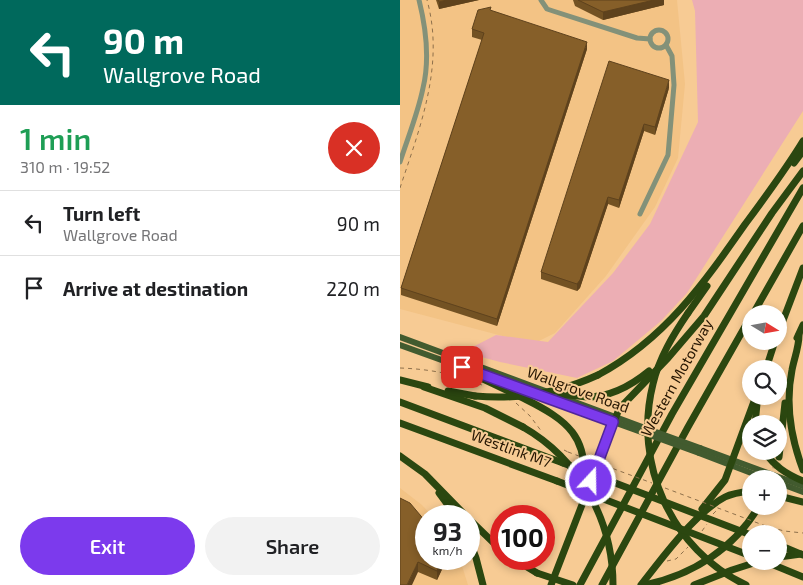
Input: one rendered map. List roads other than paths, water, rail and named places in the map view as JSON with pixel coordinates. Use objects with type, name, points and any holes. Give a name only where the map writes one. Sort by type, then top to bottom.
[{"type":"highway","points":[[424,387],[475,396],[530,396],[565,388],[598,375],[629,357],[647,342],[694,294],[722,258],[803,141]]},
{"type":"highway","points":[[746,585],[732,578],[708,560],[683,533],[663,500],[651,466],[647,427],[649,401],[653,382],[667,346],[688,312],[803,151]]},
{"type":"highway","points":[[551,585],[621,404],[668,358],[670,353],[709,309],[772,213],[803,171]]},
{"type":"highway","name":"Western Motorway","points":[[580,585],[672,414],[803,188]]},
{"type":"highway","points":[[758,305],[803,226]]},
{"type":"highway","points":[[788,307],[803,268]]},
{"type":"highway","points":[[784,415],[788,375],[795,344],[803,325]]},
{"type":"highway","points":[[602,585],[742,332]]},
{"type":"highway","points":[[799,336],[791,372],[789,408],[794,443],[803,470]]},
{"type":"highway","points":[[560,396],[566,394],[589,398],[615,392],[636,381],[670,353]]},
{"type":"highway","points":[[462,367],[472,374],[548,411],[565,423],[575,437],[582,452],[584,498]]},
{"type":"highway","points":[[400,380],[485,408],[523,427],[554,448],[572,467],[599,512],[608,537],[612,560],[613,585]]},
{"type":"highway","name":"Westlink M7","points":[[400,402],[742,532]]},
{"type":"highway","points":[[641,585],[723,484],[753,405]]},
{"type":"highway","name":"Westlink M7","points":[[400,423],[742,553]]},
{"type":"highway","points":[[400,456],[425,474],[455,505]]},
{"type":"highway","points":[[770,460],[781,470],[803,481]]},
{"type":"highway","points":[[417,469],[448,505]]},
{"type":"highway","points":[[690,526],[708,509],[725,497],[742,493]]},
{"type":"highway","points":[[787,498],[803,502]]},
{"type":"highway","points":[[645,585],[675,577],[704,563],[720,551],[745,527],[753,515]]},
{"type":"highway","points":[[480,530],[490,539]]},
{"type":"highway","points":[[787,548],[803,554]]},
{"type":"highway","points":[[787,556],[803,554]]},
{"type":"highway","points":[[694,585],[742,567]]},
{"type":"highway","points":[[480,570],[484,585]]},
{"type":"highway","points":[[533,570],[573,585]]},
{"type":"highway","points":[[787,570],[800,575]]},
{"type":"main road","name":"Wallgrove Road","points":[[400,337],[560,396],[614,419]]},
{"type":"main road","name":"Wallgrove Road","points":[[400,345],[645,430],[747,470]]},
{"type":"main road","name":"Wallgrove Road","points":[[732,463],[803,486]]},
{"type":"main road","points":[[787,486],[803,492]]},
{"type":"street","points":[[400,162],[420,102],[426,67],[425,28],[419,0]]},
{"type":"street","points":[[541,0],[547,9],[552,11],[638,38],[650,39]]},
{"type":"street","points":[[640,214],[668,155],[674,85],[672,56],[666,45],[667,36],[662,31],[657,30],[652,33],[650,39],[652,46],[657,48],[666,45]]},
{"type":"tunnel","points":[[775,470],[778,460]]}]
